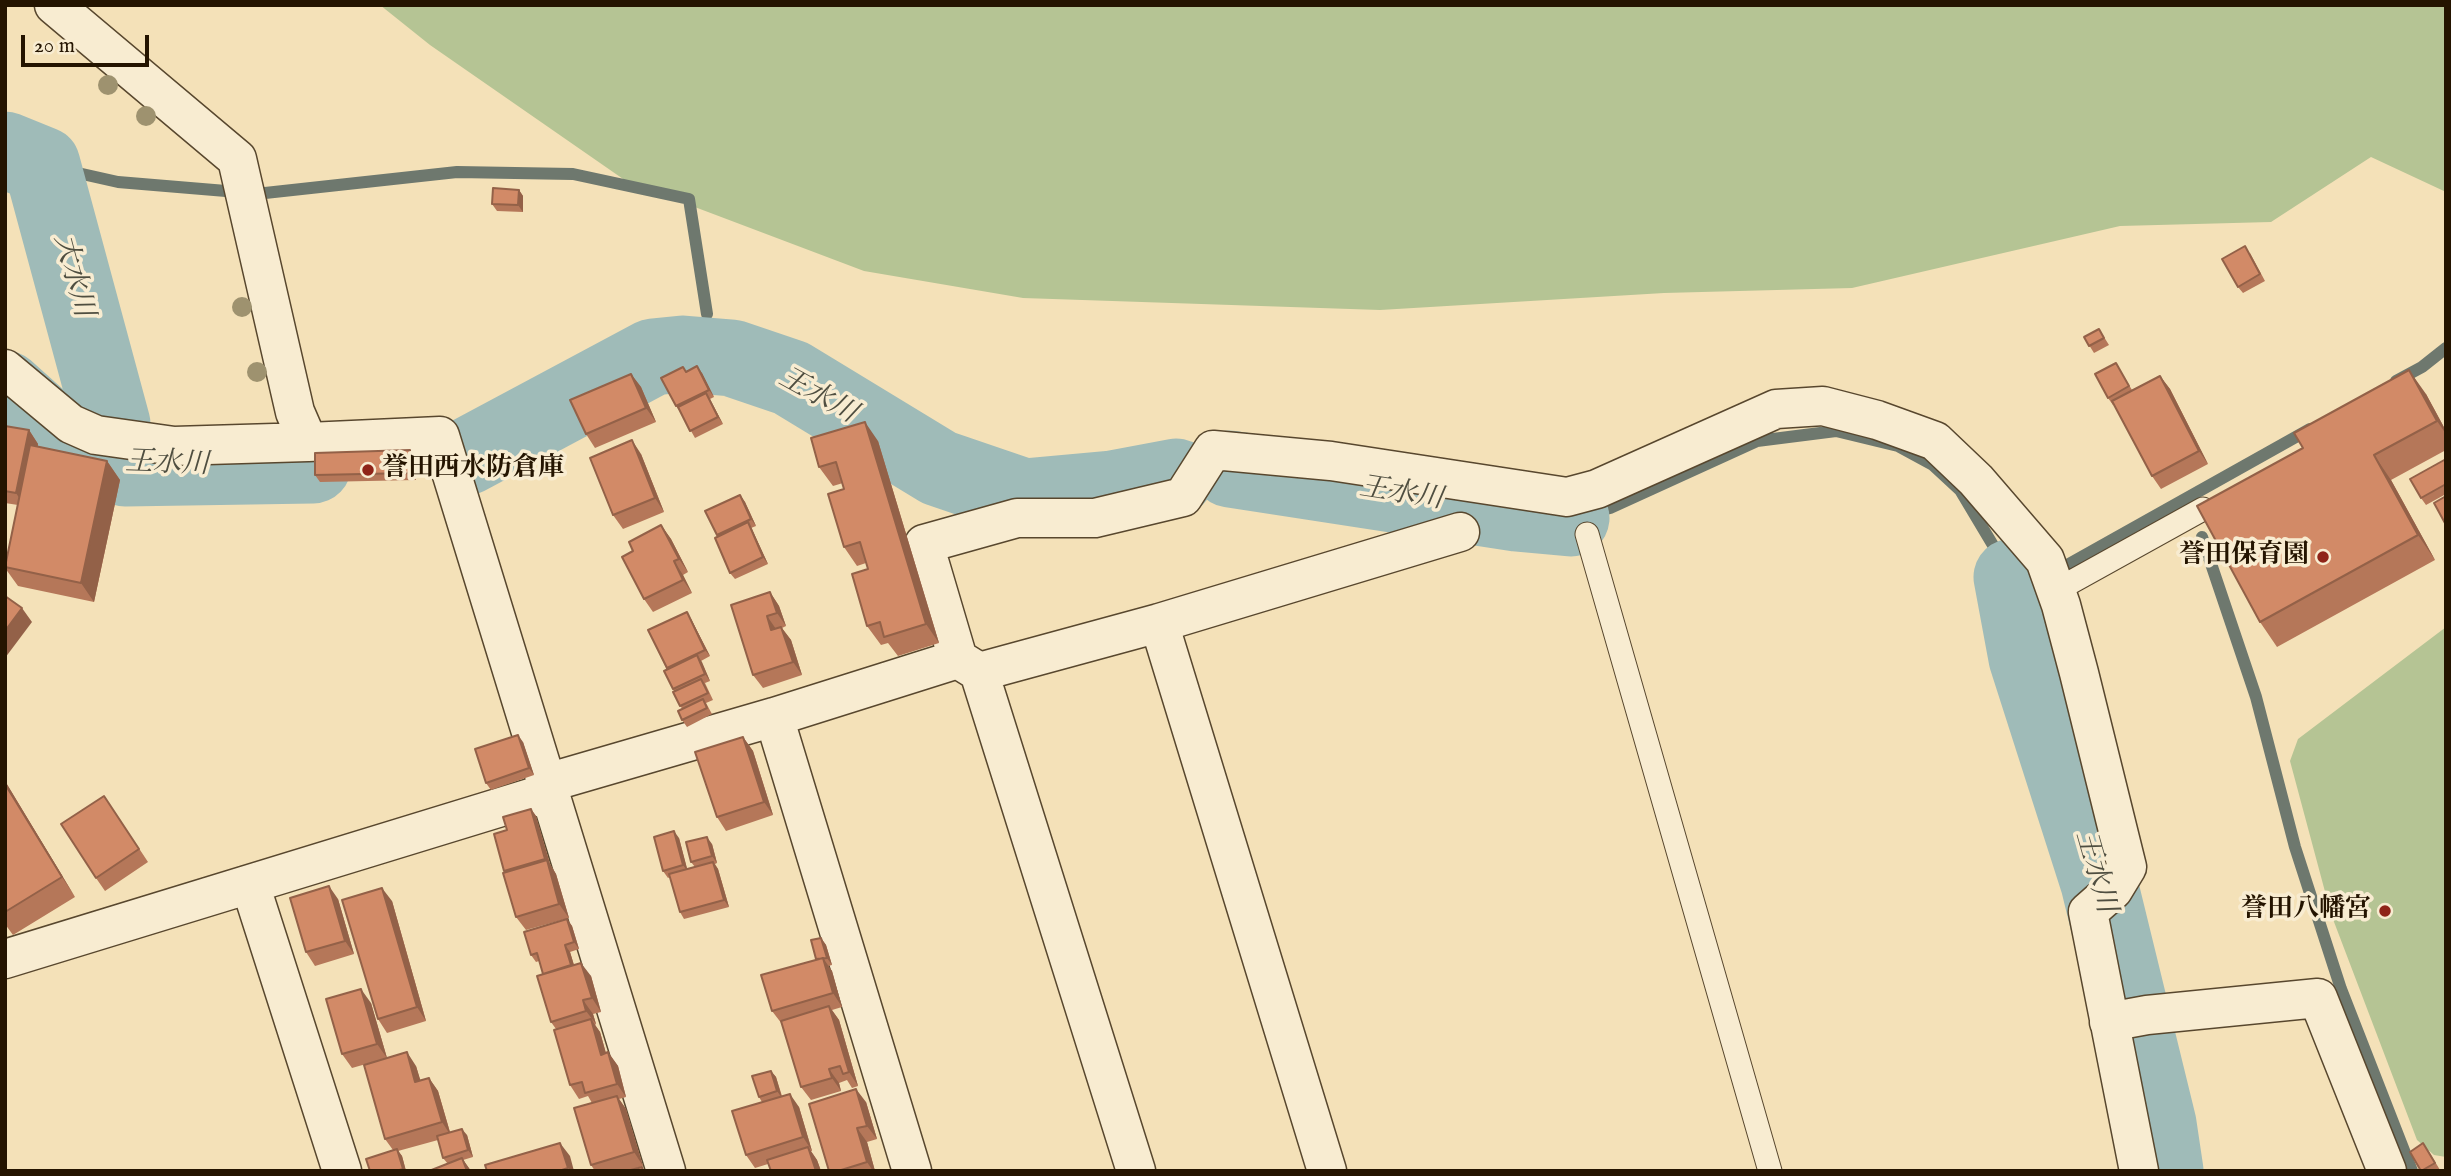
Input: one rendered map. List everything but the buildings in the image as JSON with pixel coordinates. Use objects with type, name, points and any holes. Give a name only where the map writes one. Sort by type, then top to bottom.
[{"type":"street","points":[[54,5],[237,159],[295,412],[308,442]]},
{"type":"street","points":[[5,369],[71,424],[96,435],[174,446],[440,436],[666,1171]]},
{"type":"street","points":[[1136,1171],[968,665],[924,544],[1017,518],[1095,519],[1183,497],[1213,450],[1331,461],[1567,497],[1597,489],[1776,409],[1823,406],[1877,420],[1935,441],[1976,480],[2045,560],[2079,673],[2127,867],[2088,912],[2127,1019],[2139,1171]]},
{"type":"street","points":[[5,959],[774,717],[968,665],[1159,623],[1460,532]]},
{"type":"street","points":[[1159,623],[1327,1171]]},
{"type":"street","points":[[774,717],[912,1171]]},
{"type":"street","points":[[250,884],[342,1171]]},
{"type":"street","points":[[2127,1019],[2318,998],[2387,1171]]},
{"type":"lane","points":[[2055,591],[2203,509]]},
{"type":"lane","points":[[1587,534],[1770,1171]]},
{"type":"green space","points":[[380,5],[2446,5],[2446,192],[2371,157],[2271,222],[2120,226],[1852,288],[1664,293],[1380,310],[1023,298],[864,271],[626,181],[430,45]]},
{"type":"green space","name":"誉田八幡宮","points":[[2446,627],[2446,1157],[2434,1155],[2417,1140],[2331,914],[2290,761],[2298,739]]},
{"type":"waterway","name":"大水川","points":[[5,150],[42,165],[112,424]]},
{"type":"waterway","points":[[42,165],[118,182],[226,191]]},
{"type":"waterway","points":[[265,193],[457,172],[573,174],[689,199],[707,314]]},
{"type":"waterway","points":[[712,347],[713,356]]},
{"type":"waterway","points":[[2396,381],[2422,367],[2446,348]]},
{"type":"waterway","name":"王水川","points":[[466,457],[653,357],[683,354],[732,358],[791,378],[939,468],[1024,497],[1112,489],[1176,477]]},
{"type":"waterway","name":"王水川","points":[[5,389],[74,451],[125,468],[313,465]]},
{"type":"waterway","points":[[1571,518],[1610,508],[1757,441],[1836,431],[1898,446],[1933,465],[1960,490],[2012,577],[2053,573],[2310,429]]},
{"type":"waterway","name":"王水川","points":[[1230,469],[1516,513],[1571,518]]},
{"type":"waterway","points":[[2202,537],[2256,697],[2295,847],[2341,989],[2412,1171]]},
{"type":"waterway","name":"王水川","points":[[2012,577],[2027,658],[2099,883],[2158,1124],[2165,1171]]},
{"type":"place","name":"誉田西水防倉庫","points":[[368,470]]},
{"type":"place","name":"誉田保育園","points":[[2323,557]]},
{"type":"place","name":"誉田八幡宮","points":[[2385,911]]}]
